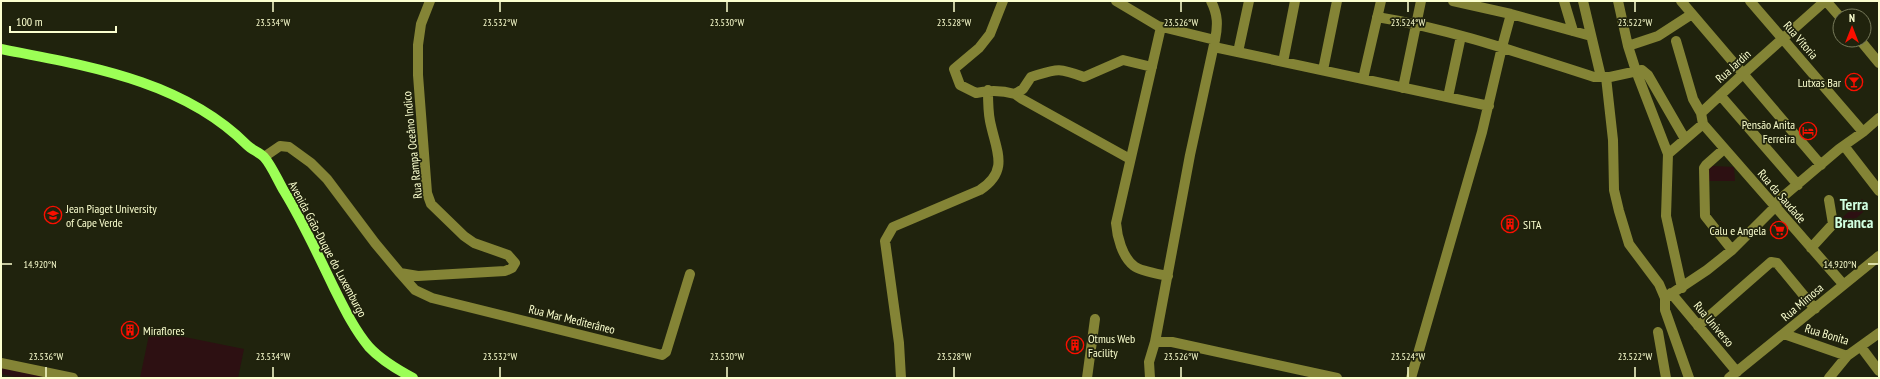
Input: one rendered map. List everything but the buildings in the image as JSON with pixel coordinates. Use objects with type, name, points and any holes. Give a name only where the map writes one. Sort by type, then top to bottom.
[{"type":"main road","name":"Avenida Grão-Duque do Luxemburgo","points":[[1,50],[106,71],[171,93],[208,113],[264,157],[304,226],[356,329],[370,348],[380,357],[413,378]]},
{"type":"street","name":"Rua Rampa Oceâno Indico","points":[[400,273],[418,276],[504,271],[512,268],[514,263],[508,255],[474,243],[464,236],[431,204],[427,193],[418,75],[418,45],[421,24],[430,1]]},
{"type":"street","points":[[1003,1],[990,34],[979,48],[954,69],[960,85],[976,93],[988,90],[1005,91],[1015,94],[1042,111],[1130,159]]},
{"type":"street","points":[[1116,1],[1162,27],[1238,52],[1489,106]]},
{"type":"street","points":[[1150,378],[1149,362],[1155,342],[1190,155],[1218,25],[1216,13],[1211,1]]},
{"type":"street","points":[[1238,52],[1249,1]]},
{"type":"street","points":[[1282,62],[1295,1]]},
{"type":"street","points":[[1323,70],[1337,1]]},
{"type":"street","points":[[1363,79],[1381,1]]},
{"type":"street","points":[[1403,88],[1421,1]]},
{"type":"street","points":[[1453,1],[1511,14],[1591,36]]},
{"type":"street","points":[[1564,1],[1573,31]]},
{"type":"street","points":[[1583,1],[1591,36],[1604,77],[1613,140],[1614,190],[1619,211],[1629,244],[1668,296]]},
{"type":"street","points":[[1618,1],[1628,46],[1636,71],[1668,154],[1666,216],[1682,288]]},
{"type":"street","points":[[1681,1],[1821,165]]},
{"type":"street","name":"Rua Vitoria","points":[[1750,1],[1863,132]]},
{"type":"street","name":"Rua Jardin","points":[[1668,154],[1685,139],[1720,95],[1826,1]]},
{"type":"street","points":[[1411,378],[1489,106],[1511,14]]},
{"type":"street","points":[[1628,46],[1658,36],[1692,14]]},
{"type":"street","points":[[1377,17],[1416,23],[1502,47],[1541,61],[1594,77],[1604,77],[1642,70],[1648,75],[1685,139]]},
{"type":"street","points":[[1162,27],[1116,222],[1117,234],[1124,253],[1134,267],[1168,276]]},
{"type":"street","points":[[1448,97],[1461,36]]},
{"type":"street","name":"Rua da Saudade","points":[[1676,41],[1693,99],[1702,118],[1724,149],[1843,284]]},
{"type":"street","points":[[1867,48],[1879,63]]},
{"type":"street","points":[[1015,94],[1023,89],[1031,77],[1057,69],[1084,77],[1124,60],[1152,67]]},
{"type":"street","points":[[901,378],[899,343],[885,241],[893,227],[980,190],[991,183],[997,174],[1000,161],[989,119],[988,90]]},
{"type":"street","points":[[1720,95],[1798,185]]},
{"type":"street","points":[[1689,378],[1665,310],[1668,296],[1682,288],[1732,250],[1775,207],[1779,200],[1839,149],[1845,146],[1879,118]]},
{"type":"street","points":[[264,157],[280,146],[289,147],[311,163],[326,179],[374,242],[400,273]]},
{"type":"street","points":[[1845,146],[1879,190]]},
{"type":"street","points":[[1775,207],[1781,204],[1842,152],[1845,146]]},
{"type":"street","points":[[1724,149],[1704,168],[1705,216],[1732,250]]},
{"type":"street","points":[[1811,248],[1833,224],[1830,200]]},
{"type":"street","name":"Rua Mimosa","points":[[1738,374],[1843,284],[1879,256]]},
{"type":"street","points":[[1698,326],[1771,262],[1777,263],[1815,309]]},
{"type":"street","name":"Rua Mar Mediterâneo","points":[[400,273],[415,290],[432,298],[662,355],[666,352],[690,274]]},
{"type":"street","name":"Rua Universo","points":[[1668,296],[1698,326],[1738,374]]},
{"type":"street","points":[[1087,378],[1095,320]]},
{"type":"street","points":[[1658,332],[1666,378]]},
{"type":"street","name":"Rua Bonita","points":[[1784,334],[1847,356],[1861,348],[1879,333]]},
{"type":"street","points":[[1155,342],[1172,342],[1337,378]]},
{"type":"street","points":[[1861,348],[1879,371]]},
{"type":"street","points":[[1829,378],[1847,356]]},
{"type":"street","points":[[1,363],[54,376],[73,378]]},
{"type":"shaded area","points":[[1713,166],[1734,167],[1735,181],[1709,181],[1709,168]]},
{"type":"shaded area","name":"Terra Branca","points":[[1862,199],[1869,207],[1847,226],[1841,219]]},
{"type":"shaded area","points":[[150,330],[244,349],[238,378],[140,378]]},
{"type":"shaded area","points":[[1,367],[42,376],[43,378],[20,378],[1,374]]},
{"type":"place","name":"Lutxas Bar","points":[[1854,82]]},
{"type":"place","name":"Pensão Anita Ferreira","points":[[1808,131]]},
{"type":"place","name":"Jean Piaget University of Cape Verde","points":[[53,215]]},
{"type":"place","name":"SITA","points":[[1510,224]]},
{"type":"place","name":"Calu e Angela","points":[[1779,230]]},
{"type":"place","name":"Miraflores","points":[[130,330]]},
{"type":"place","name":"Otmus Web Facility","points":[[1075,345]]},
{"type":"district","name":"Terra Branca","points":[[1854,213]]}]
